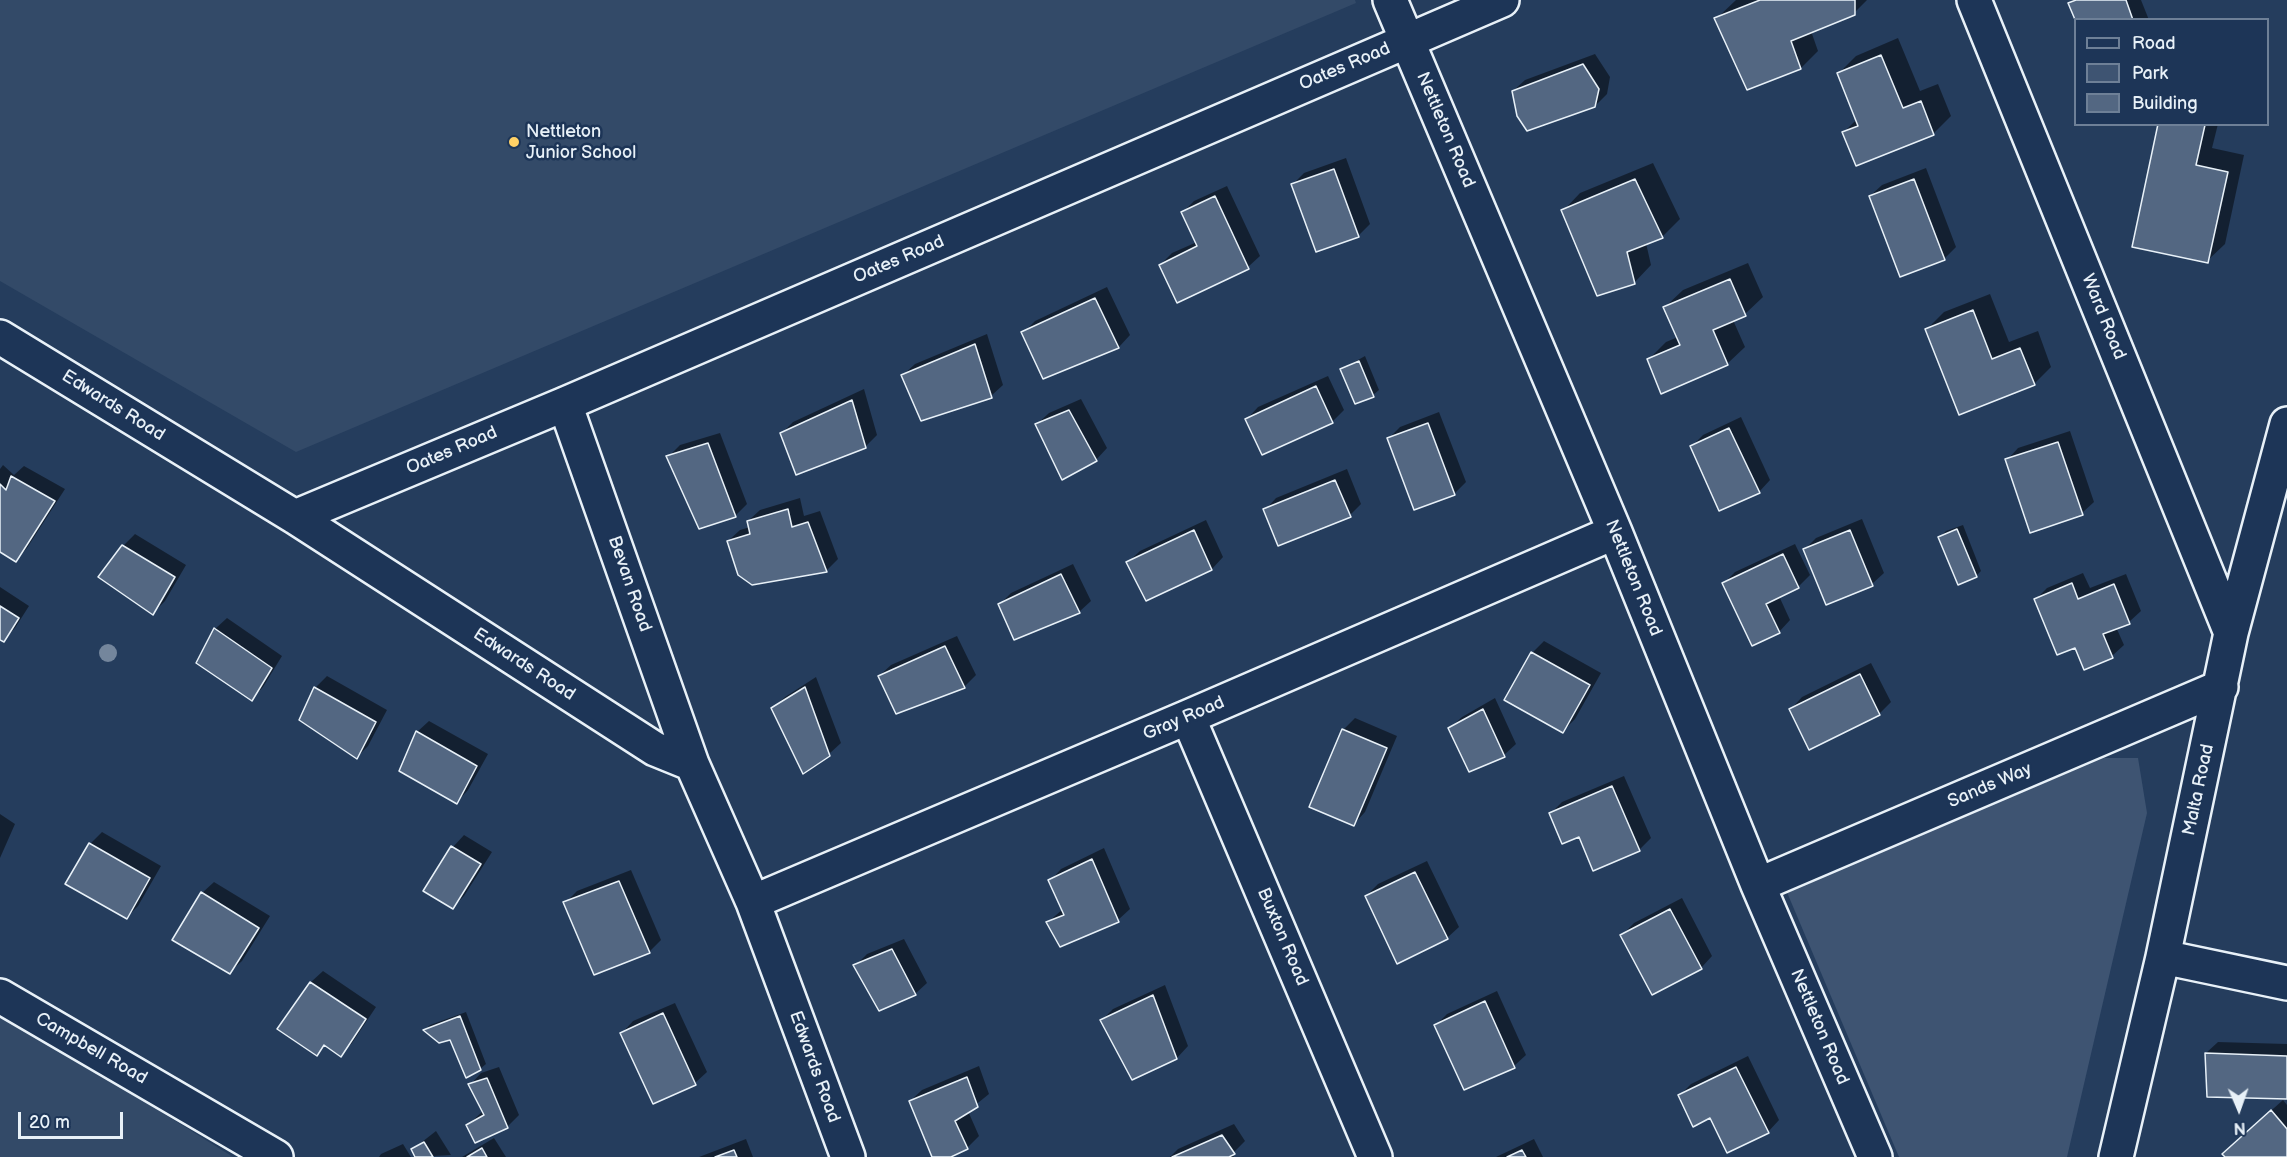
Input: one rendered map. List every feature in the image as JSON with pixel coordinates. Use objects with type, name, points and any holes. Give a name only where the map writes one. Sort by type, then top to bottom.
[{"type":"street","name":"Nettleton Road","points":[[1390,0],[1615,532],[1758,885],[1875,1157]]},
{"type":"street","name":"Oates Road","points":[[295,517],[565,404],[1502,0]]},
{"type":"street","name":"Ward Road","points":[[1974,0],[2231,633]]},
{"type":"street","name":"Edwards Road","points":[[0,337],[295,517],[655,749],[692,765],[753,902],[848,1157]]},
{"type":"street","name":"Bevan Road","points":[[565,404],[692,765]]},
{"type":"street","name":"Malta Road","points":[[2116,1157],[2163,957],[2231,633],[2287,424]]},
{"type":"street","name":"Gray Road","points":[[753,902],[1615,532]]},
{"type":"street","name":"Sands Way","points":[[1758,885],[2221,687]]},
{"type":"street","name":"Buxton Road","points":[[1188,717],[1375,1157]]},
{"type":"street","points":[[2163,957],[2287,983]]},
{"type":"street","name":"Campbell Road","points":[[0,996],[276,1157]]},
{"type":"shaded area","name":"Nettleton Junior School","points":[[0,0],[1355,0],[1356,3],[296,452],[0,281]]},
{"type":"shaded area","points":[[0,1011],[233,1157],[0,1157]]},
{"type":"green space","points":[[2104,758],[2138,758],[2147,813],[2067,1157],[1899,1157],[1786,890]]},
{"type":"building","points":[[1760,0],[1855,0],[1855,15],[1791,41],[1801,69],[1747,90],[1714,18]]},
{"type":"building","points":[[2076,0],[2126,0],[2132,18],[2074,18],[2068,3]]},
{"type":"building","points":[[1881,55],[1903,108],[1921,101],[1934,135],[1856,166],[1842,132],[1858,126],[1837,73]]},
{"type":"building","points":[[1583,64],[1599,89],[1595,107],[1527,131],[1517,116],[1512,91]]},
{"type":"building","points":[[2158,126],[2205,126],[2196,165],[2228,172],[2208,263],[2132,247]]},
{"type":"building","points":[[1334,169],[1359,237],[1316,252],[1291,184]]},
{"type":"building","points":[[1635,179],[1663,238],[1627,252],[1635,284],[1597,296],[1561,210]]},
{"type":"building","points":[[1914,179],[1945,260],[1900,277],[1869,196]]},
{"type":"building","points":[[1215,196],[1249,269],[1177,303],[1159,265],[1197,246],[1181,212]]},
{"type":"building","points":[[1730,279],[1746,316],[1713,330],[1728,365],[1661,394],[1647,359],[1680,345],[1663,307]]},
{"type":"building","points":[[1095,298],[1119,348],[1043,379],[1021,332]]},
{"type":"building","points":[[1973,310],[1992,359],[2020,348],[2035,385],[1959,415],[1925,329]]},
{"type":"building","points":[[975,344],[992,398],[921,421],[901,375]]},
{"type":"building","points":[[1359,361],[1374,397],[1355,404],[1340,369]]},
{"type":"building","points":[[1316,386],[1333,423],[1262,455],[1245,419]]},
{"type":"building","points":[[852,400],[866,448],[796,475],[780,433]]},
{"type":"building","points":[[1069,410],[1097,461],[1062,480],[1035,424]]},
{"type":"building","points":[[1428,423],[1455,495],[1414,510],[1387,438]]},
{"type":"building","points":[[1729,428],[1760,493],[1719,511],[1690,446]]},
{"type":"building","points":[[2058,442],[2083,515],[2030,533],[2005,459]]},
{"type":"building","points":[[708,443],[736,517],[699,529],[666,456]]},
{"type":"building","points":[[11,476],[55,501],[16,562],[0,552],[0,484],[6,490]]},
{"type":"building","points":[[1335,480],[1351,517],[1278,546],[1263,509]]},
{"type":"building","points":[[788,509],[792,527],[808,522],[827,572],[752,585],[738,575],[727,541],[750,534],[747,521]]},
{"type":"building","points":[[1957,529],[1977,577],[1958,585],[1938,537]]},
{"type":"building","points":[[1194,530],[1212,570],[1146,601],[1126,562]]},
{"type":"building","points":[[1850,530],[1873,586],[1826,605],[1803,549]]},
{"type":"building","points":[[122,545],[175,577],[153,615],[98,577]]},
{"type":"building","points":[[1783,554],[1799,588],[1766,604],[1780,633],[1752,646],[1722,583]]},
{"type":"building","points":[[1061,574],[1080,613],[1014,640],[998,604]]},
{"type":"building","points":[[2072,583],[2078,599],[2114,584],[2130,624],[2103,634],[2113,658],[2084,670],[2075,648],[2057,655],[2034,599]]},
{"type":"building","points":[[0,606],[19,618],[4,642],[0,640]]},
{"type":"building","points":[[214,628],[272,668],[252,701],[196,663]]},
{"type":"building","points":[[945,646],[965,688],[896,714],[878,676]]},
{"type":"building","points":[[1531,652],[1590,685],[1563,733],[1504,700]]},
{"type":"building","points":[[1860,674],[1880,715],[1809,750],[1789,709]]},
{"type":"building","points":[[314,687],[376,722],[357,759],[299,720]]},
{"type":"building","points":[[805,687],[830,756],[803,774],[771,708]]},
{"type":"building","points":[[1483,709],[1505,757],[1469,772],[1448,728]]},
{"type":"building","points":[[1342,729],[1387,748],[1354,826],[1309,807]]},
{"type":"building","points":[[416,731],[477,766],[457,804],[399,771]]},
{"type":"building","points":[[1612,786],[1640,851],[1593,871],[1579,837],[1562,844],[1549,813]]},
{"type":"building","points":[[89,843],[150,878],[127,919],[65,884]]},
{"type":"building","points":[[451,846],[481,864],[453,909],[423,891]]},
{"type":"building","points":[[1092,859],[1119,922],[1060,947],[1046,922],[1064,915],[1048,880]]},
{"type":"building","points":[[1415,872],[1448,939],[1397,964],[1365,896]]},
{"type":"building","points":[[619,881],[650,953],[594,975],[563,902]]},
{"type":"building","points":[[201,892],[259,928],[230,974],[172,940]]},
{"type":"building","points":[[1670,909],[1702,969],[1652,995],[1620,935]]},
{"type":"building","points":[[892,949],[916,995],[879,1011],[853,965]]},
{"type":"building","points":[[310,982],[366,1019],[341,1057],[324,1045],[317,1056],[277,1029]]},
{"type":"building","points":[[1153,995],[1177,1059],[1132,1080],[1100,1020]]},
{"type":"building","points":[[1485,1001],[1515,1068],[1464,1090],[1434,1025]]},
{"type":"building","points":[[663,1013],[696,1085],[653,1104],[620,1033]]},
{"type":"building","points":[[460,1016],[481,1070],[466,1078],[450,1040],[439,1043],[423,1030]]},
{"type":"building","points":[[2205,1053],[2287,1056],[2287,1099],[2207,1097]]},
{"type":"building","points":[[1736,1067],[1769,1133],[1727,1153],[1710,1118],[1693,1127],[1678,1095]]},
{"type":"building","points":[[967,1077],[978,1107],[955,1121],[968,1149],[951,1157],[932,1157],[909,1101]]},
{"type":"building","points":[[487,1078],[508,1128],[475,1143],[466,1125],[484,1115],[468,1084]]},
{"type":"building","points":[[2271,1110],[2287,1129],[2287,1157],[2225,1157],[2222,1154]]},
{"type":"building","points":[[1222,1135],[1235,1154],[1229,1157],[1172,1157]]},
{"type":"building","points":[[424,1142],[433,1157],[415,1157],[411,1149]]},
{"type":"building","points":[[482,1148],[487,1157],[467,1157]]},
{"type":"building","points":[[734,1150],[737,1157],[715,1157]]},
{"type":"building","points":[[1522,1150],[1526,1157],[1507,1157]]},
{"type":"place","name":"Nettleton Junior School","points":[[514,142]]}]
